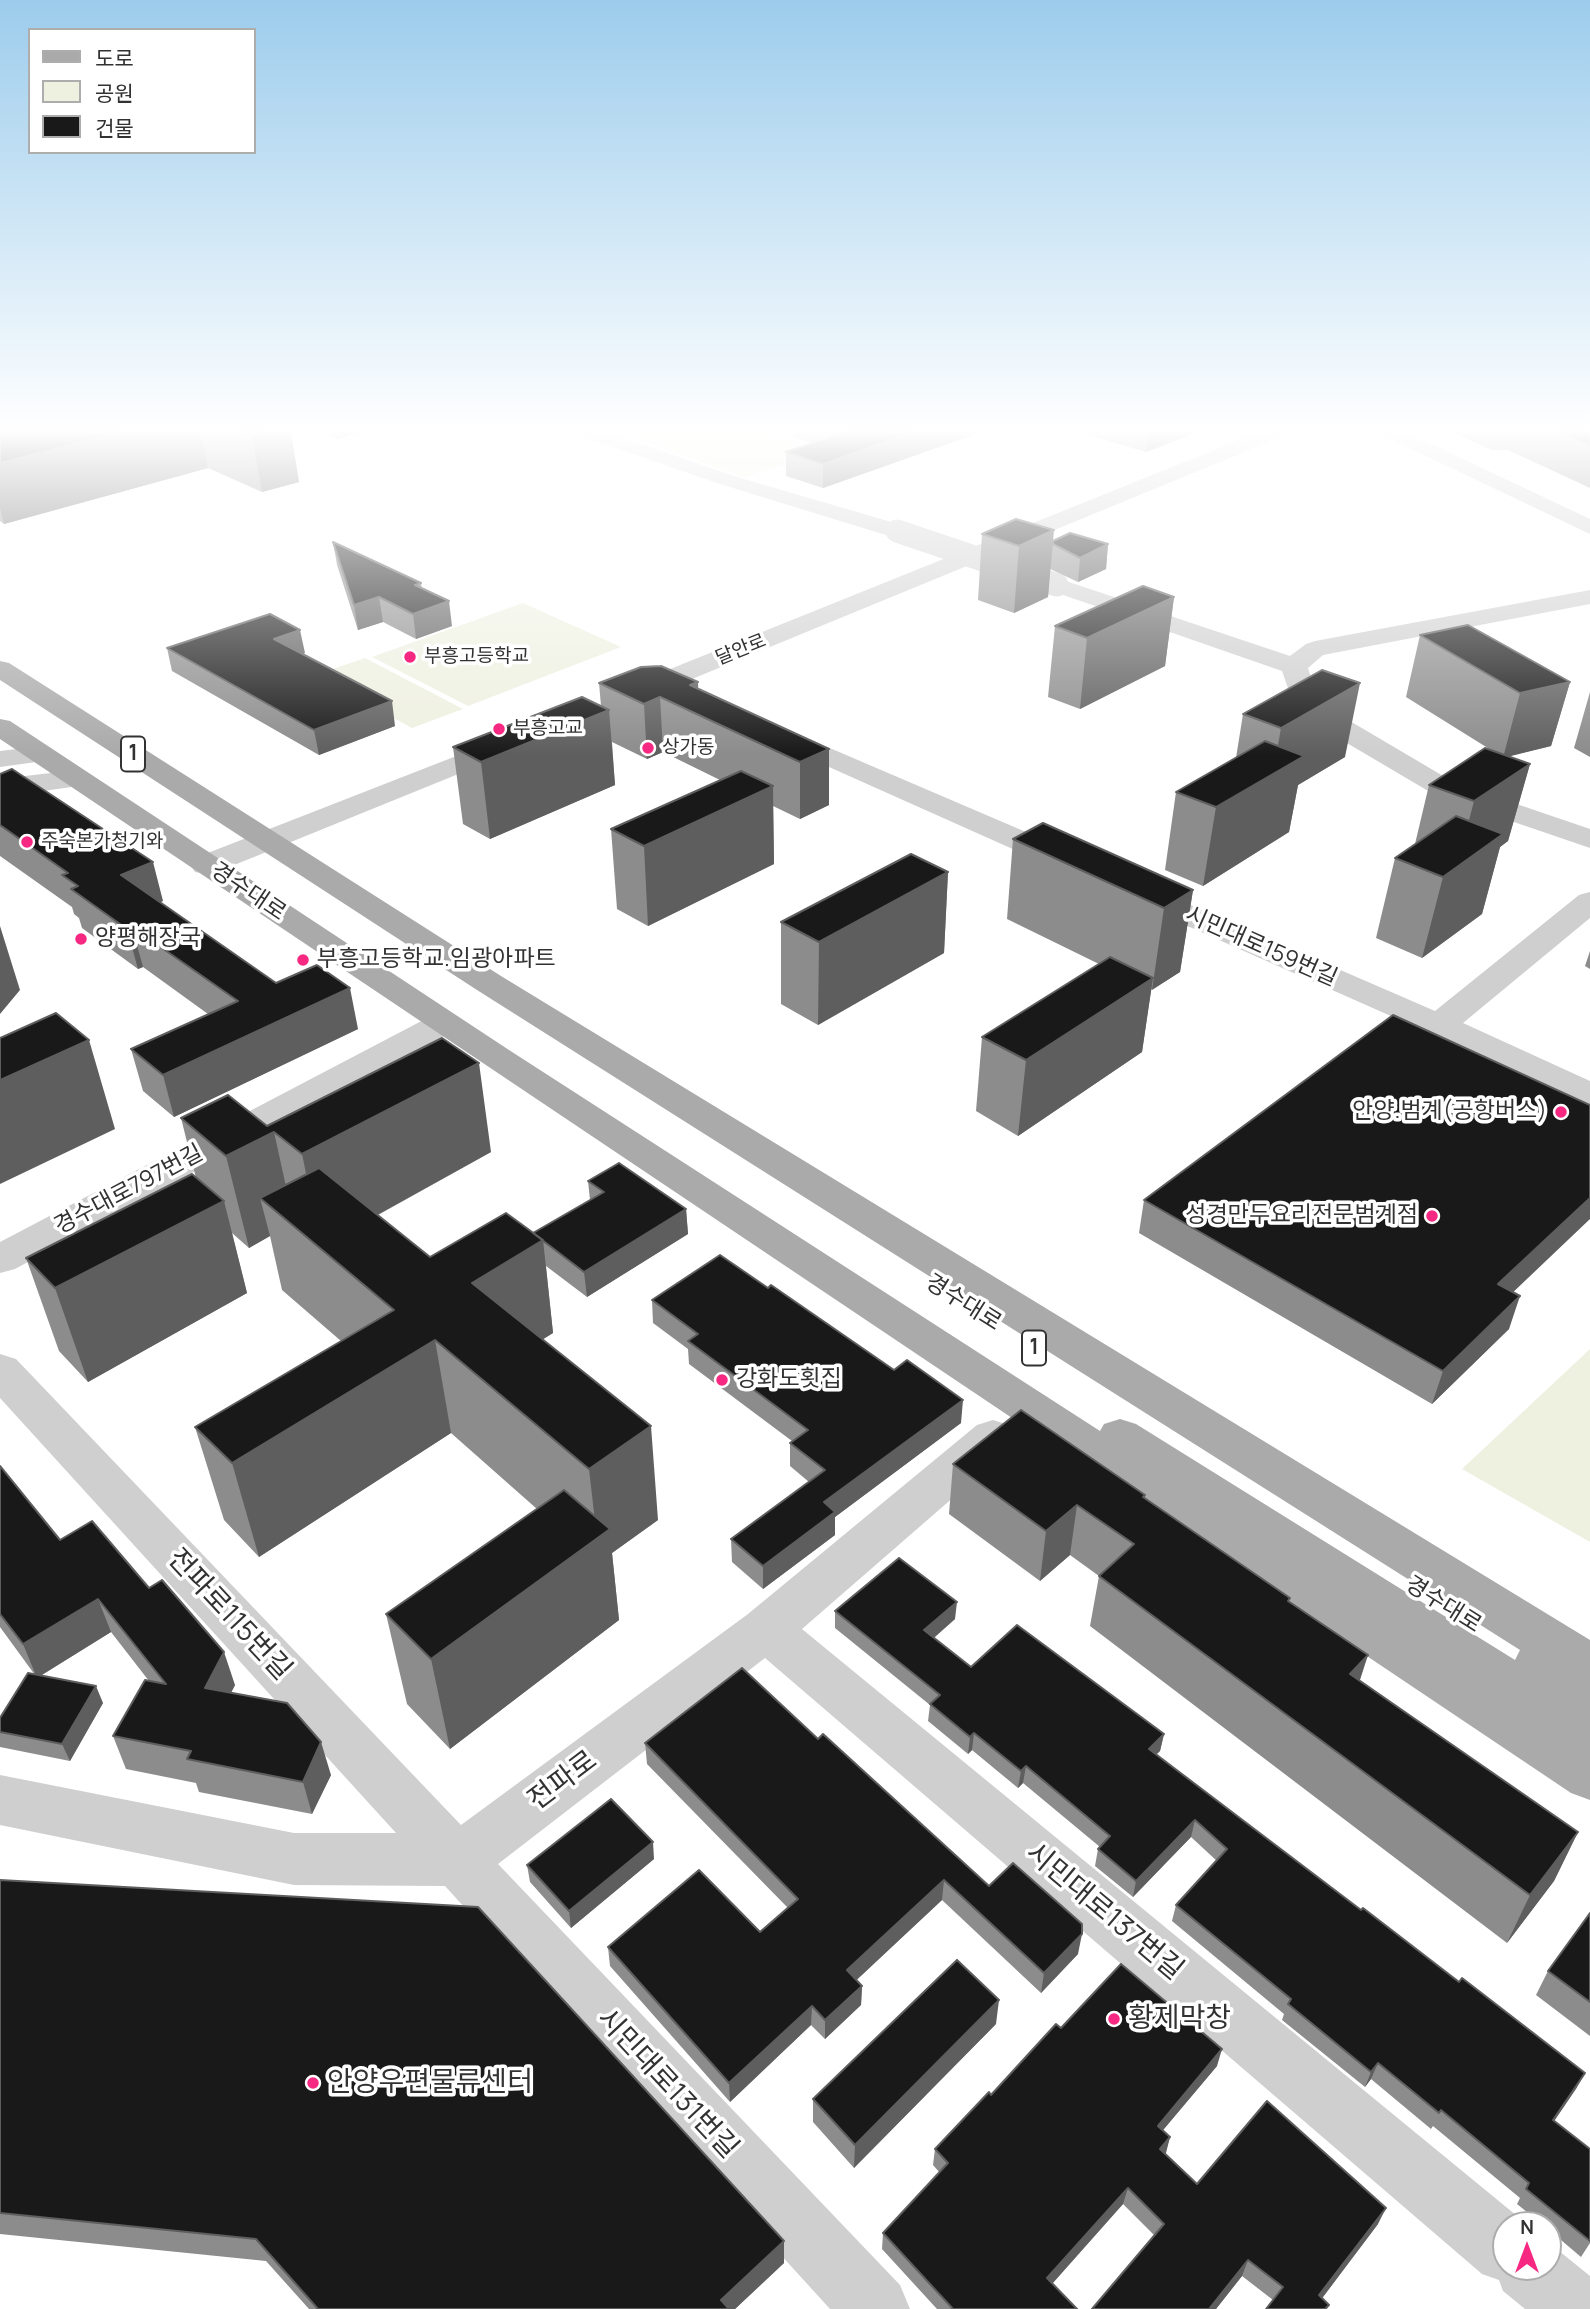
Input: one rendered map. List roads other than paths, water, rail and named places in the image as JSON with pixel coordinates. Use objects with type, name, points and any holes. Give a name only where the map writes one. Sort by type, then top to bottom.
[{"type":"main road","name":"경수대로","points":[[0,669],[489,983],[1590,1667]]},
{"type":"main road","name":"경수대로","points":[[0,727],[443,1023],[1027,1407],[1590,1736]]},
{"type":"main road","name":"경수대로","points":[[489,983],[778,1187],[1590,1736]]},
{"type":"main road","name":"경수대로","points":[[496,1058],[755,1205],[1590,1736]]},
{"type":"street","points":[[922,540],[1294,666]]},
{"type":"street","name":"달안로","points":[[610,703],[1011,540]]},
{"type":"street","points":[[1294,666],[1315,649],[1590,597]]},
{"type":"street","points":[[1294,666],[1301,688],[1323,717],[1376,750],[1445,789],[1590,839]]},
{"type":"street","points":[[661,682],[699,699]]},
{"type":"street","name":"시민대로159번길","points":[[762,726],[1439,1025],[1590,1095]]},
{"type":"street","points":[[206,864],[532,734]]},
{"type":"street","points":[[0,759],[41,754]]},
{"type":"street","points":[[0,788],[76,779]]},
{"type":"street","points":[[1439,1025],[1590,902]]},
{"type":"street","name":"경수대로797번길","points":[[0,1259],[443,1023]]},
{"type":"street","name":"전파로115번길","points":[[0,1370],[458,1860]]},
{"type":"street","name":"전파로","points":[[458,1860],[766,1629],[1027,1407]]},
{"type":"street","name":"시민대로137번길","points":[[766,1629],[1492,2237]]},
{"type":"street","points":[[0,1801],[294,1859],[458,1860]]},
{"type":"street","name":"시민대로131번길","points":[[458,1860],[876,2309]]},
{"type":"street","points":[[1544,2281],[1577,2309]]},
{"type":"place","name":"부흥고등학교","points":[[410,657]]},
{"type":"place","name":"부흥고교","points":[[499,729]]},
{"type":"place","name":"상가동","points":[[648,748]]},
{"type":"place","name":"주숙본가청기와","points":[[27,842]]},
{"type":"place","name":"양평해장국","points":[[81,939]]},
{"type":"place","name":"부흥고등학교.임광아파트","points":[[303,960]]},
{"type":"place","name":"안양.범계(공항버스)","points":[[1561,1112]]},
{"type":"place","name":"성경만두요리전문범계점","points":[[1432,1216]]},
{"type":"place","name":"강화도횟집","points":[[722,1380]]},
{"type":"place","name":"황제막창","points":[[1114,2019]]},
{"type":"place","name":"안양우편물류센터","points":[[313,2083]]}]
